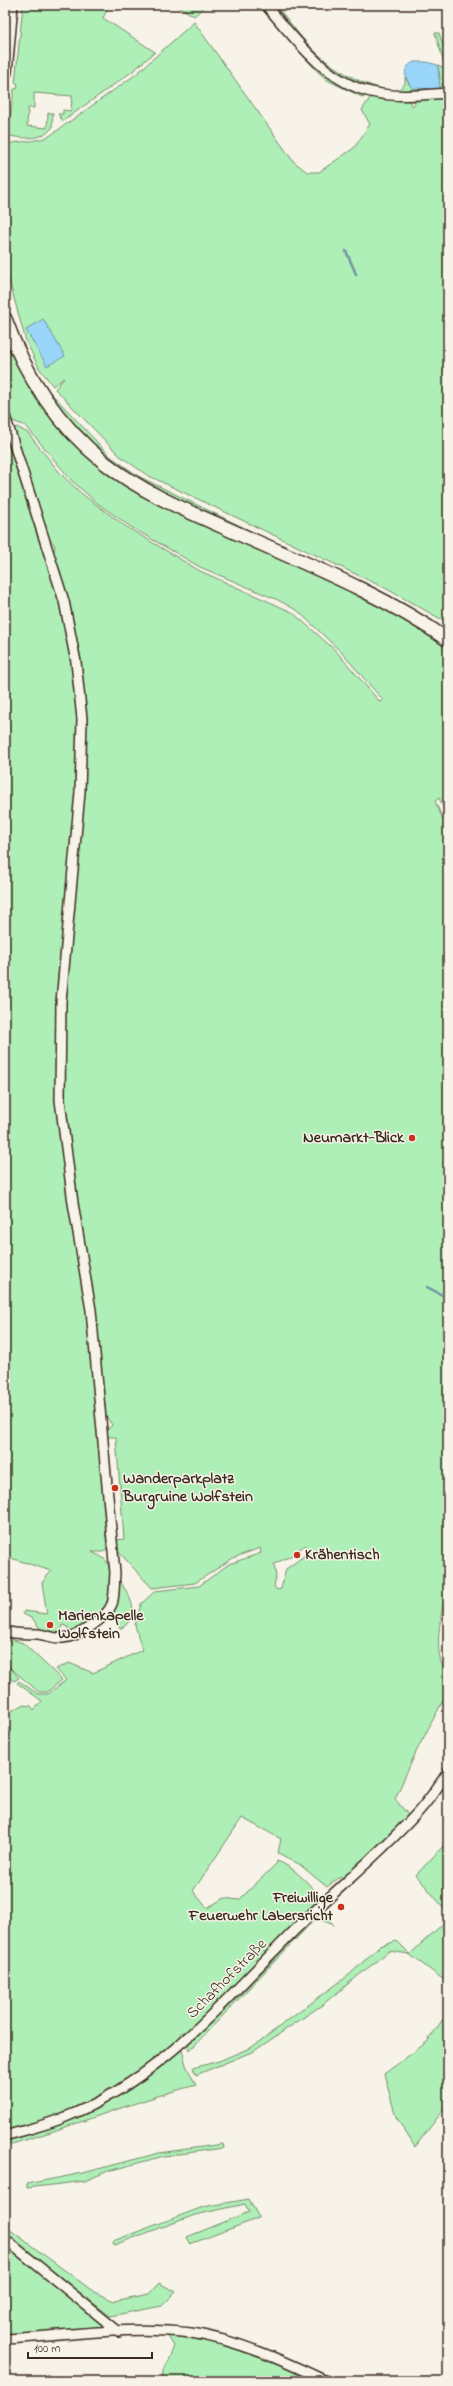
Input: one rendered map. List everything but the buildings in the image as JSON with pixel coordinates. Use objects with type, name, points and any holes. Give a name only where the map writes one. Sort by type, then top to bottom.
[{"type":"main road","points":[[5,72],[11,5]]},
{"type":"main road","points":[[6,325],[24,365],[42,395],[83,442],[117,471],[171,502],[373,596],[448,640]]},
{"type":"street","points":[[266,5],[301,44],[329,72],[370,92],[412,95],[448,93]]},
{"type":"street","points":[[5,416],[64,600],[76,662],[80,708],[80,792],[61,1002],[60,1100],[73,1203],[92,1310],[115,1573],[113,1599],[110,1609],[101,1618],[77,1633],[58,1638],[41,1634],[17,1635],[5,1631]]},
{"type":"street","name":"Schafhofstraße","points":[[5,2136],[57,2121],[87,2107],[115,2092],[168,2055],[232,1996],[300,1925],[418,1812],[448,1772]]},
{"type":"street","points":[[5,2239],[119,2332]]},
{"type":"street","points":[[5,2339],[119,2332],[168,2331],[215,2339],[246,2347],[326,2381]]},
{"type":"green space","points":[[16,5],[18,5],[10,83],[8,80]]},
{"type":"green space","points":[[23,5],[109,5],[103,18],[155,52],[133,71],[63,121],[58,114],[63,114],[63,110],[71,111],[72,96],[34,93],[34,108],[28,108],[27,126],[47,128],[48,113],[53,113],[52,128],[43,135],[33,138],[10,136],[8,132],[14,89],[17,89],[18,84],[15,83]]},
{"type":"green space","points":[[176,5],[207,5],[194,16]]},
{"type":"green space","points":[[258,5],[262,5],[296,44],[365,94],[364,98],[327,80],[316,70]]},
{"type":"green space","points":[[271,5],[276,5],[307,43],[334,67],[355,79],[388,90],[398,90],[405,84],[405,77],[409,84],[440,79],[438,65],[446,69],[435,33],[439,33],[448,60],[448,82],[442,84],[442,90],[407,93],[380,91],[357,84],[328,66],[303,42]]},
{"type":"green space","points":[[194,22],[293,161],[307,172],[319,172],[354,148],[370,124],[362,110],[372,95],[408,99],[412,106],[415,104],[415,98],[444,98],[445,100],[448,100],[448,623],[385,588],[147,475],[120,456],[55,389],[64,378],[53,386],[39,368],[26,341],[8,277],[5,258],[6,145],[46,138],[51,135],[135,75]]},
{"type":"green space","points":[[5,340],[105,469],[354,592],[413,624],[448,646],[448,818],[439,798],[435,801],[448,831],[448,1585],[439,1632],[439,1644],[440,1656],[448,1675],[448,1691],[416,1752],[395,1799],[409,1816],[343,1878],[341,1876],[327,1887],[299,1864],[278,1853],[281,1839],[242,1818],[193,1891],[207,1908],[224,1898],[239,1900],[276,1864],[277,1861],[283,1863],[294,1871],[309,1885],[318,1895],[317,1903],[188,2034],[183,2032],[180,2034],[181,2039],[139,2072],[110,2091],[81,2105],[36,2123],[5,2133],[5,1714],[23,1705],[31,1706],[34,1710],[42,1701],[17,1683],[19,1681],[38,1694],[48,1694],[66,1680],[56,1669],[69,1663],[93,1673],[142,1650],[135,1625],[141,1604],[155,1591],[199,1586],[229,1564],[261,1553],[260,1548],[233,1558],[195,1583],[152,1588],[116,1549],[115,1540],[124,1539],[116,1437],[107,1437],[107,1430],[112,1425],[106,1416],[97,1418],[107,1549],[103,1552],[92,1552],[107,1562],[110,1573],[107,1603],[102,1613],[90,1622],[68,1634],[68,1627],[62,1625],[59,1636],[41,1630],[33,1619],[23,1614],[24,1611],[47,1614],[42,1583],[51,1571],[5,1556],[5,434],[41,547],[53,552],[55,549],[54,544],[48,537],[13,429],[17,427],[28,433],[60,473],[82,494],[125,526],[200,571],[292,612],[335,650],[380,702],[383,700],[341,652],[298,611],[278,600],[200,567],[131,527],[97,503],[72,481],[26,426],[10,420],[5,404]],"holes":[[[305,1545],[308,1549],[304,1556],[286,1569],[281,1589],[277,1590],[274,1586],[276,1577],[274,1564],[291,1556]]]},
{"type":"green space","points":[[50,392],[110,456],[140,477],[263,537],[183,502],[133,474],[110,458],[88,439],[67,417],[52,398]]},
{"type":"green space","points":[[119,1580],[130,1599],[133,1612],[127,1624],[120,1629],[115,1619],[109,1615],[117,1582]]},
{"type":"green space","points":[[5,1637],[23,1643],[62,1680],[47,1692],[39,1692],[8,1666],[19,1678],[14,1681],[5,1674]]},
{"type":"green space","points":[[448,1841],[448,1913],[416,1875]]},
{"type":"green space","points":[[321,1911],[334,1925],[316,1918],[190,2050],[188,2044],[235,2000]]},
{"type":"green space","points":[[448,1919],[448,1983],[409,1954],[389,1951],[322,2005],[254,2051],[196,2075],[193,2068],[219,2061],[252,2047],[349,1975],[380,1946],[397,1941],[410,1954]]},
{"type":"green space","points":[[448,2012],[448,2104],[415,2147],[396,2117],[384,2074],[427,2042]]},
{"type":"green space","points":[[182,2050],[186,2065],[196,2085],[148,2099],[5,2146],[5,2141],[67,2120],[112,2099],[126,2091]]},
{"type":"green space","points":[[223,2144],[224,2148],[164,2156],[108,2171],[85,2181],[27,2188],[27,2184],[83,2173],[159,2153]]},
{"type":"green space","points":[[249,2199],[259,2218],[190,2244],[187,2237],[249,2212],[245,2204],[195,2215],[114,2245],[113,2241],[203,2207]]},
{"type":"green space","points":[[5,2226],[94,2292],[114,2301],[149,2294],[159,2283],[176,2292],[162,2306],[110,2316],[5,2234]]},
{"type":"green space","points":[[5,2242],[101,2323],[103,2327],[101,2330],[5,2336]]},
{"type":"green space","points":[[167,2335],[205,2340],[224,2345],[279,2365],[315,2381],[163,2381],[164,2370],[174,2346]]},
{"type":"water","points":[[414,62],[426,62],[438,65],[440,89],[412,88],[406,77],[406,70],[410,64]]},
{"type":"water","points":[[43,319],[65,356],[47,366],[26,330]]},
{"type":"waterway","points":[[346,251],[356,274]]},
{"type":"waterway","points":[[427,1287],[448,1298]]},
{"type":"place","name":"Neumarkt-Blick","points":[[412,1138]]},
{"type":"place","name":"Wanderparkplatz Burgruine Wolfstein","points":[[115,1488]]},
{"type":"place","name":"Krähentisch","points":[[297,1555]]},
{"type":"place","name":"Marienkapelle Wolfstein","points":[[50,1625]]},
{"type":"place","name":"Freiwillige Feuerwehr Labersricht","points":[[341,1907]]}]
